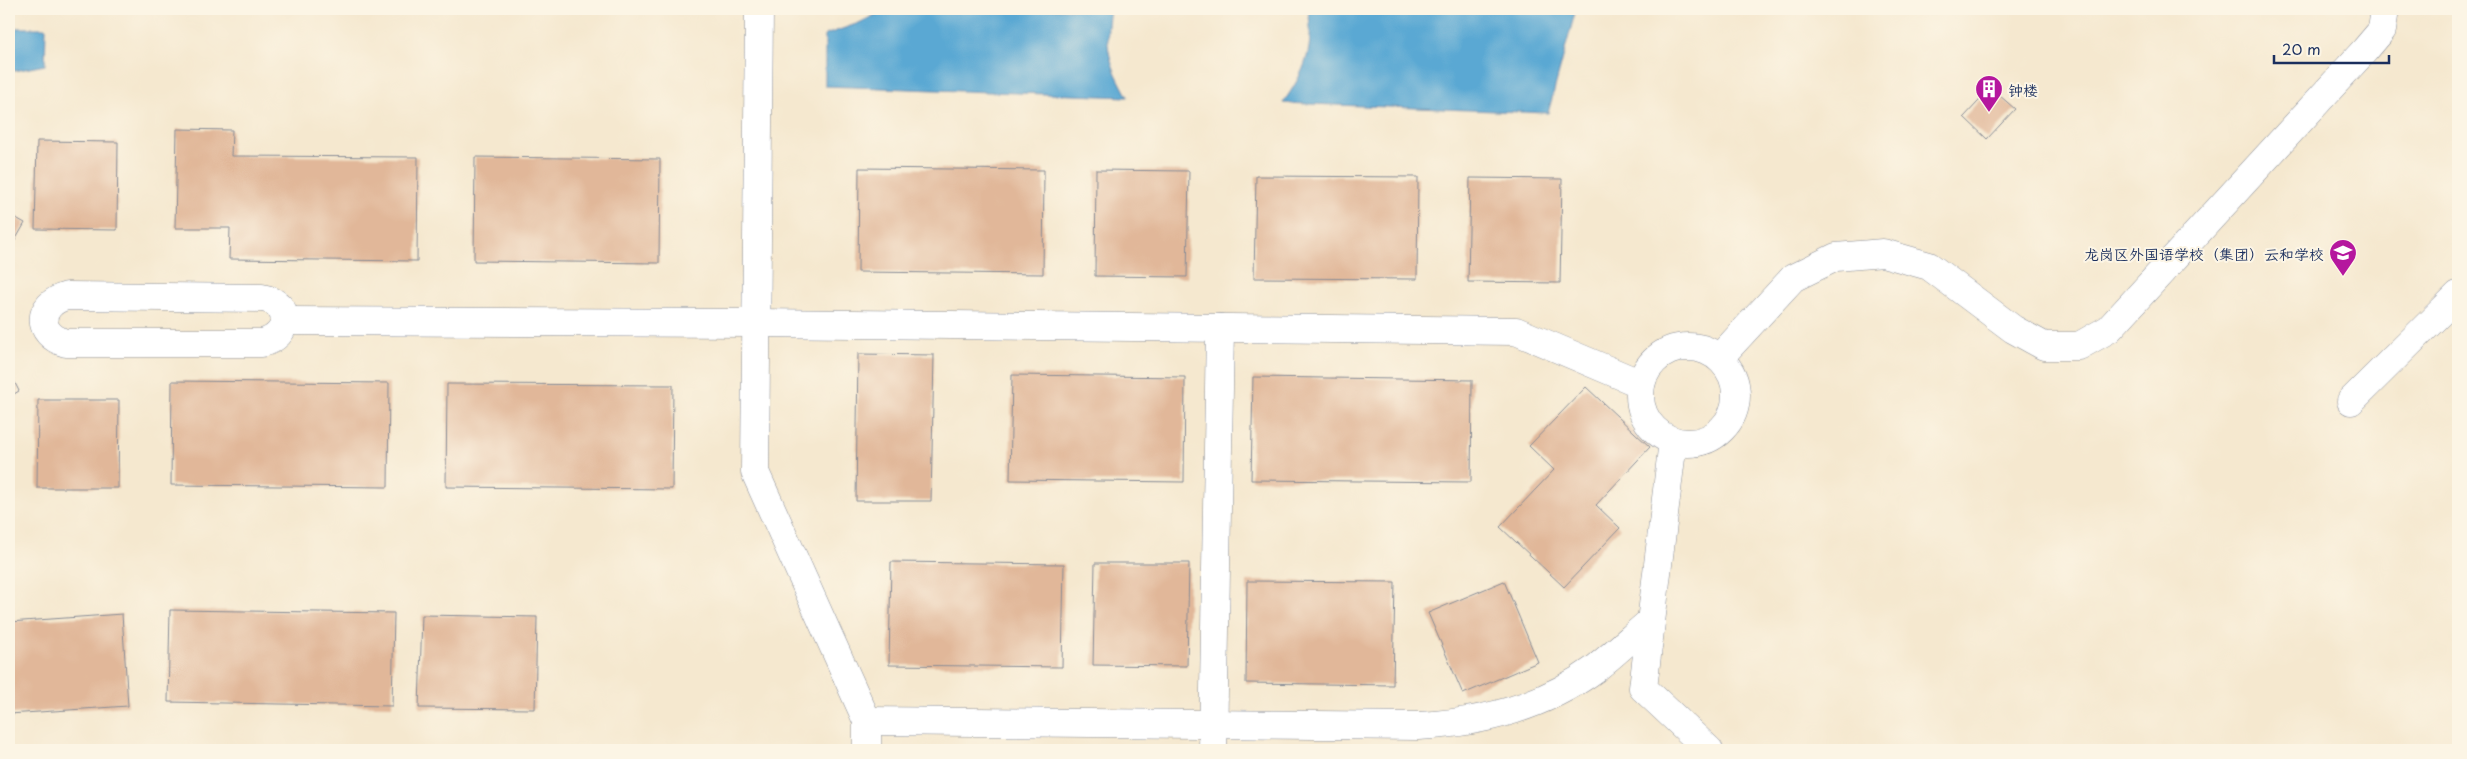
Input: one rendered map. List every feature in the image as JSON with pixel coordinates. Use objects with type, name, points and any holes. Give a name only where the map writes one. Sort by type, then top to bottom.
[{"type":"street","points":[[759,9],[755,472],[867,721],[867,750]]},
{"type":"street","points":[[1720,358],[1793,278],[1836,257],[1883,253],[1929,266],[2013,329],[2044,346],[2079,346],[2109,329],[2364,50],[2382,30],[2385,9]]},
{"type":"street","points":[[2352,401],[2458,295]]},
{"type":"street","points":[[67,296],[262,298],[272,300],[280,306],[284,321],[280,335],[272,341],[262,344],[66,343],[56,340],[48,334],[44,325],[44,314],[49,305],[57,299],[67,296]]},
{"type":"street","points":[[284,321],[756,323],[1516,331],[1641,384]]},
{"type":"street","points":[[1214,737],[1220,328]]},
{"type":"street","points":[[1689,346],[1706,350],[1720,358],[1731,370],[1736,386],[1736,402],[1731,418],[1721,431],[1707,440],[1691,444],[1673,441],[1657,432],[1645,419],[1640,402],[1641,384],[1647,369],[1658,356],[1674,349],[1689,346]]},
{"type":"street","points":[[1673,441],[1643,688],[1709,750]]},
{"type":"street","points":[[867,721],[1214,737],[1456,724],[1493,717],[1529,706],[1564,689],[1595,668],[1651,622]]},
{"type":"water","points":[[887,9],[1110,9],[1108,45],[1110,55],[1116,74],[1128,97],[825,86],[825,35],[859,23]]},
{"type":"water","points":[[1308,9],[1576,9],[1548,113],[1283,103],[1302,70],[1309,48],[1310,23]]},
{"type":"water","points":[[9,28],[46,28],[45,65],[9,72]]},
{"type":"building","name":"钟楼","points":[[1991,88],[2015,109],[1987,139],[1964,117]]},
{"type":"building","points":[[177,129],[232,130],[231,156],[418,157],[417,261],[229,259],[230,228],[175,228]]},
{"type":"building","points":[[37,141],[118,142],[117,230],[35,229]]},
{"type":"building","points":[[475,157],[660,159],[659,263],[474,261]]},
{"type":"building","points":[[859,168],[1044,170],[1043,274],[858,272]]},
{"type":"building","points":[[1096,170],[1189,171],[1187,277],[1095,276]]},
{"type":"building","points":[[1256,176],[1418,177],[1417,279],[1254,278]]},
{"type":"building","points":[[1470,178],[1562,179],[1560,283],[1468,282]]},
{"type":"building","points":[[9,214],[25,223],[9,251]]},
{"type":"building","points":[[858,354],[934,355],[931,501],[856,501]]},
{"type":"building","points":[[9,371],[19,391],[9,397]]},
{"type":"building","points":[[1012,375],[1185,377],[1184,482],[1010,480]]},
{"type":"building","points":[[1253,377],[1472,380],[1471,482],[1251,480]]},
{"type":"building","points":[[172,381],[389,383],[388,487],[171,485]]},
{"type":"building","points":[[447,384],[673,385],[672,489],[446,487]]},
{"type":"building","points":[[1586,387],[1650,447],[1596,505],[1620,528],[1564,587],[1500,527],[1554,470],[1529,446]]},
{"type":"building","points":[[38,400],[119,400],[118,488],[37,488]]},
{"type":"building","points":[[891,562],[1064,564],[1062,667],[889,665]]},
{"type":"building","points":[[1095,563],[1189,563],[1187,666],[1093,665]]},
{"type":"building","points":[[1247,581],[1395,582],[1393,685],[1246,683]]},
{"type":"building","points":[[1504,581],[1538,662],[1463,694],[1428,613]]},
{"type":"building","points":[[170,610],[394,613],[392,706],[168,702]]},
{"type":"building","points":[[122,614],[128,706],[9,714],[9,622]]},
{"type":"building","points":[[422,615],[537,617],[535,709],[419,708]]},
{"type":"place","name":"钟楼","points":[[1989,113]]},
{"type":"place","name":"龙岗区外国语学校（集团）云和学校","points":[[2343,277]]}]
